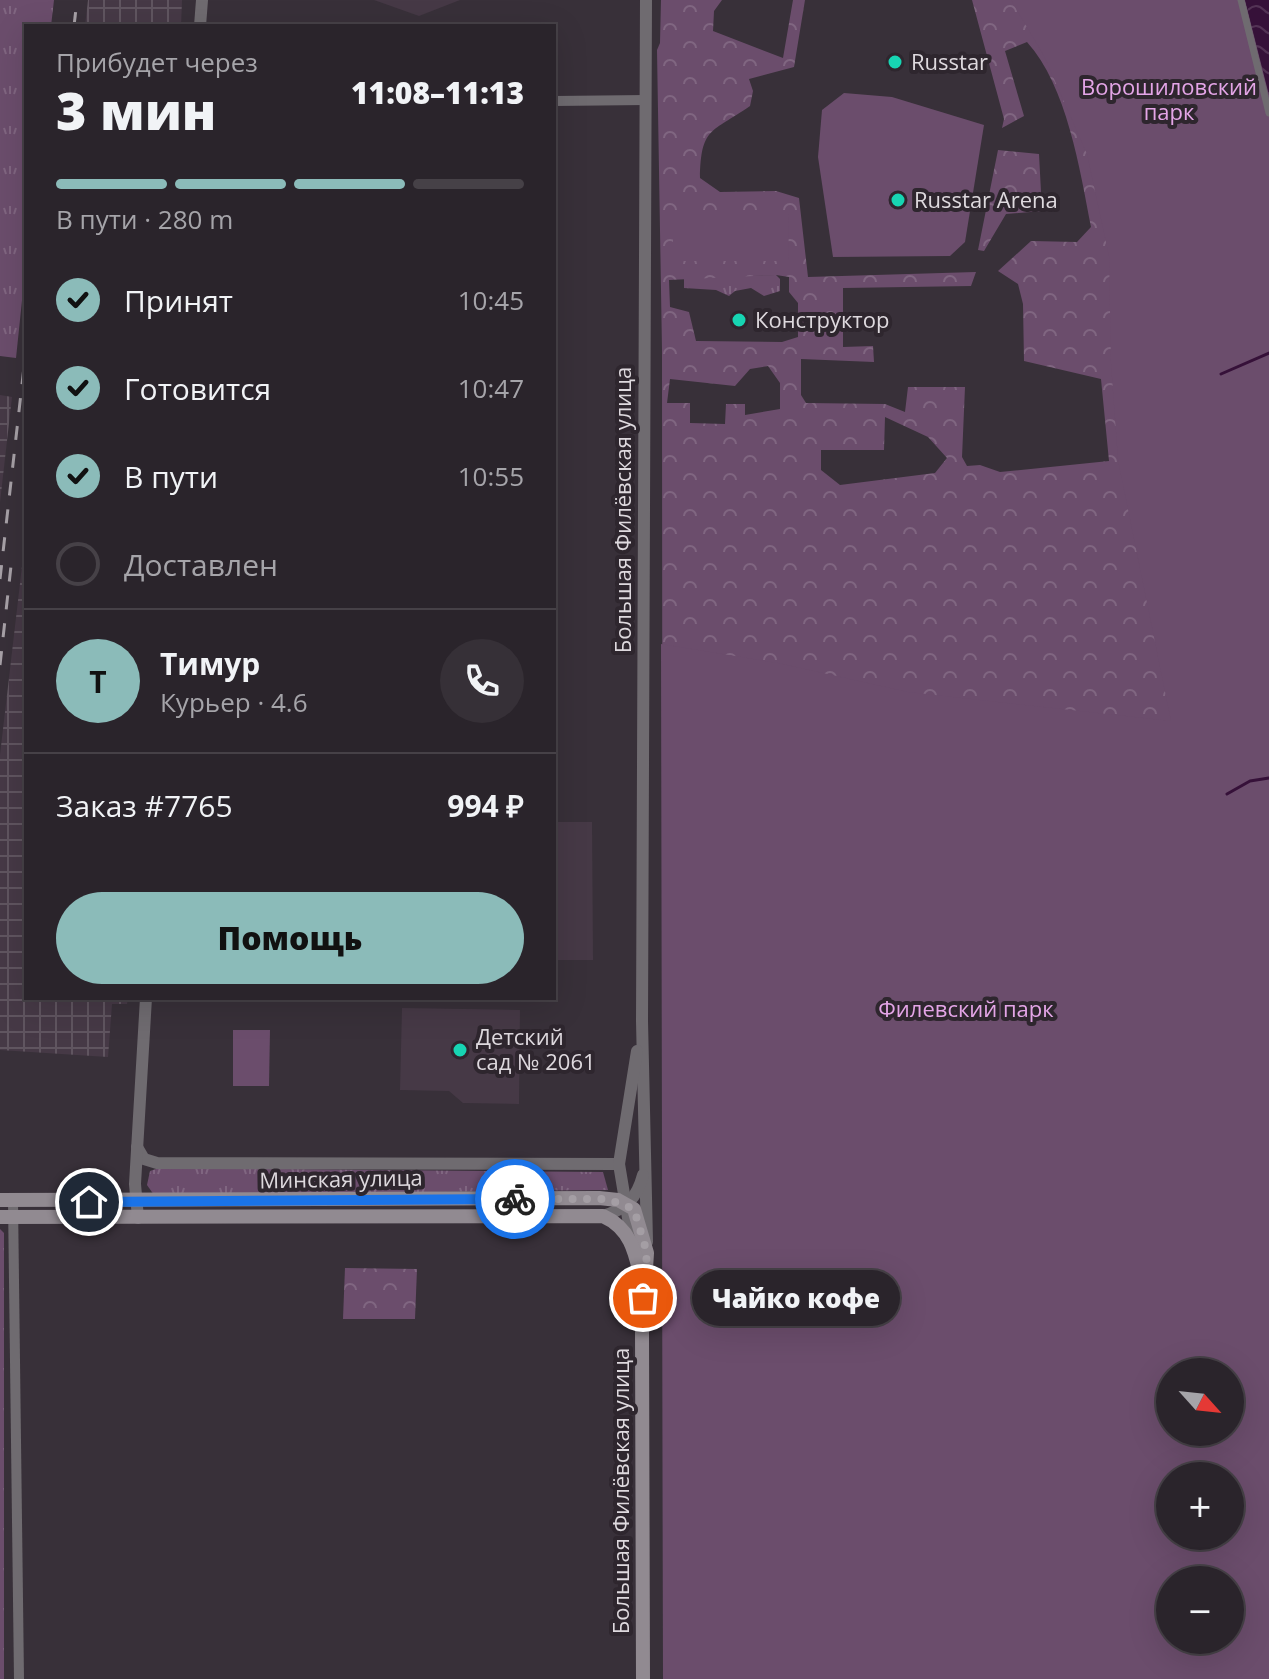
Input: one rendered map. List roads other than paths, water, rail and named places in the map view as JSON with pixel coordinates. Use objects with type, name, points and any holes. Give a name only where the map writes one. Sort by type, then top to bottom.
[{"type":"main road","name":"Минская улица","points":[[7,1200],[135,1203],[599,1198],[628,1204]]},
{"type":"main road","points":[[628,1204],[637,1212],[647,1253]]},
{"type":"main road","name":"Минская улица","points":[[7,1217],[603,1216]]},
{"type":"main road","points":[[603,1216],[619,1226],[632,1242],[643,1286]]},
{"type":"main road","name":"Большая Филёвская улица","points":[[643,1679],[643,1286],[647,1253]]},
{"type":"street","points":[[200,24],[202,0]]},
{"type":"street","name":"Большая Филёвская улица","points":[[646,0],[642,1021],[647,1253]]},
{"type":"street","points":[[1241,0],[1269,113]]},
{"type":"street","points":[[556,101],[646,100]]},
{"type":"street","points":[[138,1218],[135,1203],[137,1147],[146,1000]]},
{"type":"street","name":"Большая Филёвская улица","points":[[632,1242],[619,1164],[642,1021]]},
{"type":"street","name":"Минская улица","points":[[137,1147],[144,1159],[157,1163],[619,1164]]},
{"type":"street","name":"Большая Филёвская улица","points":[[628,1204],[638,1190],[647,1160]]},
{"type":"street","points":[[599,1198],[623,1178]]},
{"type":"street","points":[[7,1200],[19,1679]]},
{"type":"street","points":[[603,1216],[628,1204]]},
{"type":"water","points":[[1245,0],[1269,0],[1269,95]]},
{"type":"waterway","points":[[1221,374],[1269,353]]},
{"type":"waterway","points":[[1227,794],[1250,781],[1269,778]]},
{"type":"railway","points":[[74,24],[77,0]]},
{"type":"railway","points":[[0,579],[24,367]]},
{"type":"railway","points":[[0,665],[11,566]]},
{"type":"place","name":"Russtar","points":[[895,62]]},
{"type":"place","name":"Russtar Arena","points":[[898,200]]},
{"type":"place","name":"Конструктор","points":[[739,320]]},
{"type":"place","name":"Детский сад № 2061","points":[[460,1050]]},
{"type":"place","name":"Чайко кофе","points":[[643,1298]]},
{"type":"park label","name":"Ворошиловский парк","points":[[1169,100]]},
{"type":"park label","name":"Филевский парк","points":[[966,1009]]}]
